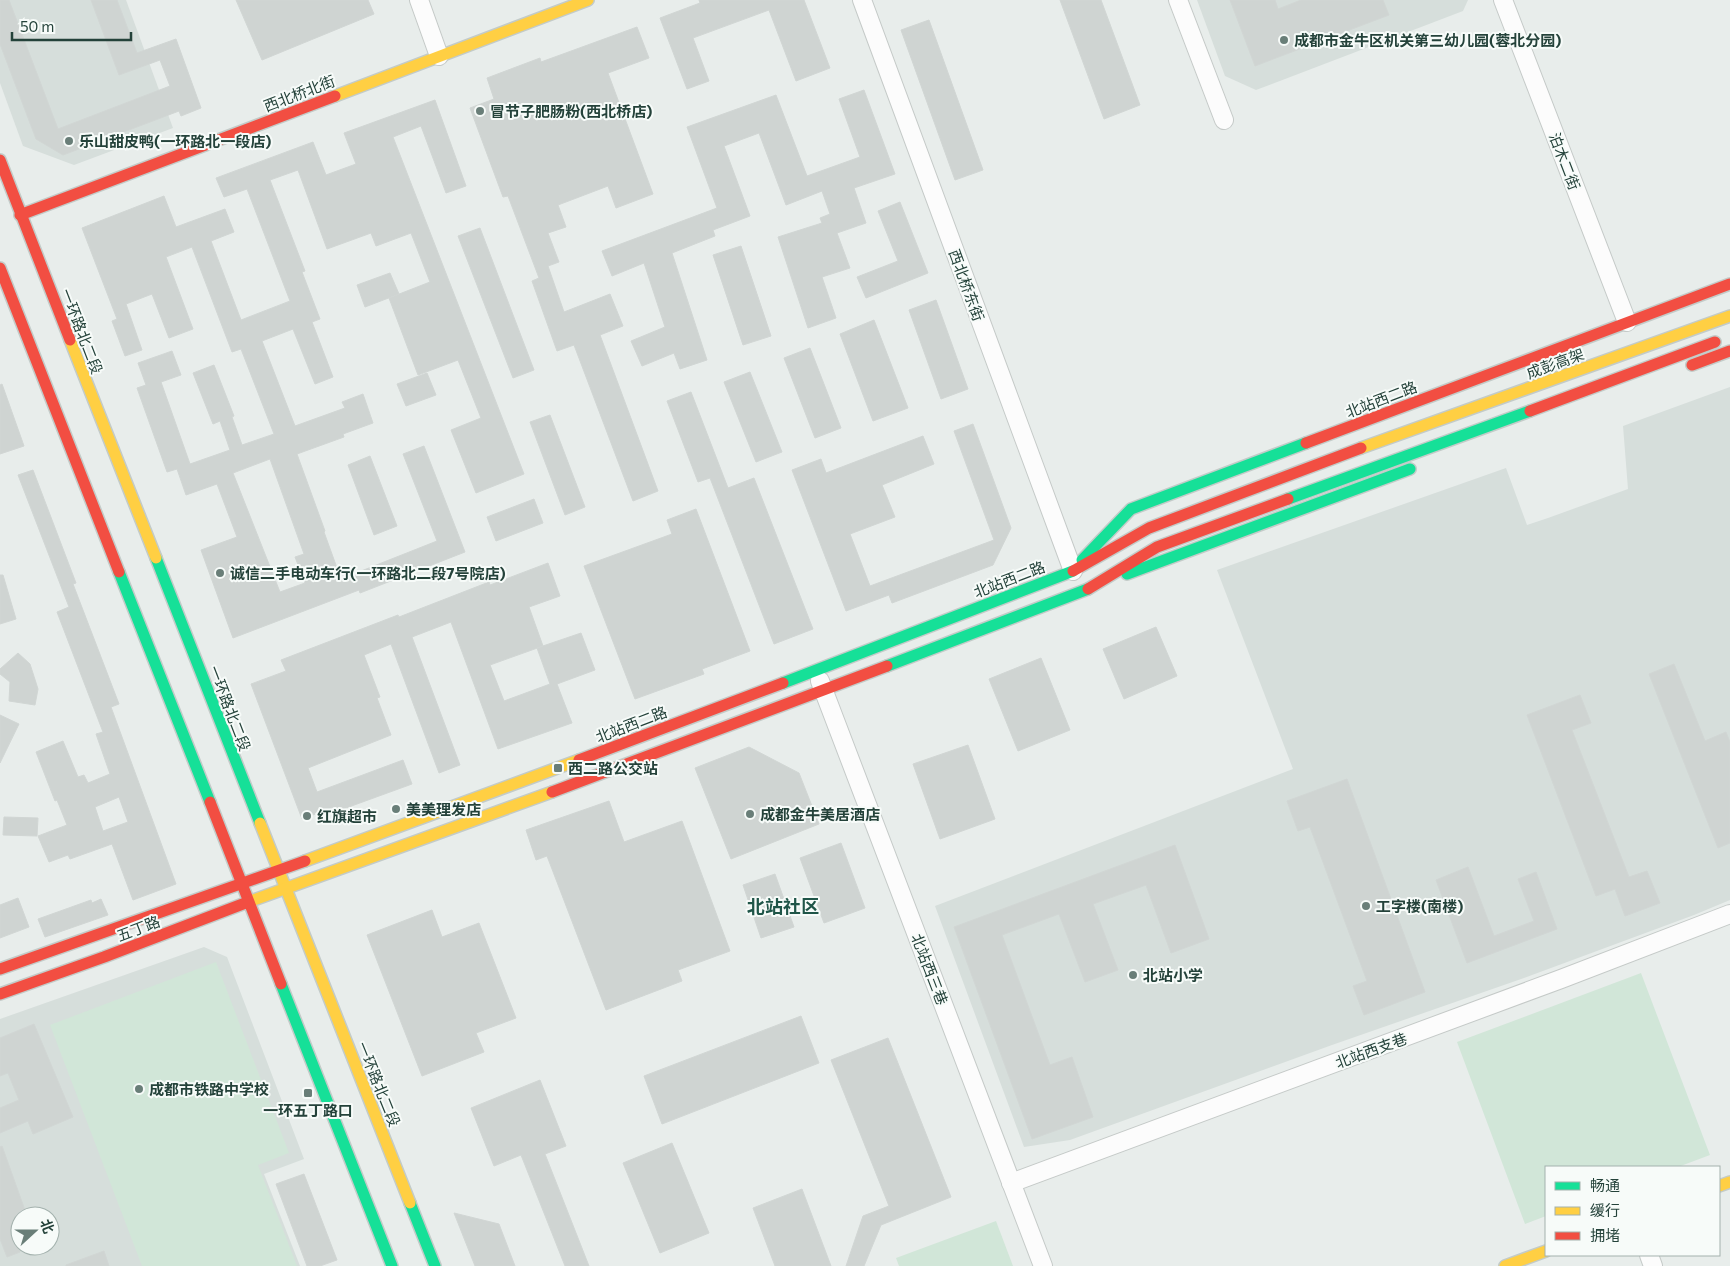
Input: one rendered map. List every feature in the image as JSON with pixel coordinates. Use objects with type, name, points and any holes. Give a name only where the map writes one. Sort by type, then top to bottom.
[{"type":"main road","name":"西北桥北街","points":[[20,215],[588,0]]},
{"type":"main road","name":"一环路北二段","points":[[0,160],[285,889],[435,1266]]},
{"type":"main road","points":[[1,277],[392,1266]]},
{"type":"main road","name":"北站西二路","points":[[278,870],[816,671],[1072,571],[1131,510],[1730,284]]},
{"type":"main road","name":"成彭高架","points":[[1072,571],[1150,528],[1390,437],[1730,316]]},
{"type":"main road","points":[[1088,588],[1157,547],[1730,336]]},
{"type":"main road","points":[[1684,368],[1730,350]]},
{"type":"main road","points":[[285,889],[517,805],[824,690],[1088,588],[1423,464]]},
{"type":"main road","name":"五丁路","points":[[0,969],[278,870]]},
{"type":"main road","name":"五丁路","points":[[0,994],[285,889]]},
{"type":"main road","points":[[1505,1266],[1545,1251]]},
{"type":"street","points":[[419,0],[439,56]]},
{"type":"street","name":"西北桥东街","points":[[862,0],[1072,571]]},
{"type":"street","points":[[1178,0],[1224,120]]},
{"type":"street","name":"泊木二街","points":[[1502,0],[1627,322]]},
{"type":"street","name":"北站西三巷","points":[[816,671],[1043,1266]]},
{"type":"street","name":"北站西支巷","points":[[1012,1183],[1561,980],[1730,914]]},
{"type":"shaded area","points":[[0,0],[126,0],[173,128],[74,165],[23,146],[0,83]]},
{"type":"shaded area","points":[[1197,0],[1468,0],[1463,11],[1256,90],[1225,76]]},
{"type":"shaded area","points":[[1730,387],[1730,900],[1524,978],[1070,1140],[1024,1147],[935,906],[1293,769],[1217,570],[1506,468],[1527,525],[1548,518],[1628,489],[1623,426]]},
{"type":"shaded area","name":"成都市铁路中学校","points":[[204,947],[227,957],[304,1159],[264,1174],[300,1266],[0,1266],[0,1019]]},
{"type":"green space","name":"成都市铁路中学校","points":[[216,962],[289,1153],[258,1165],[297,1266],[142,1266],[50,1025]]},
{"type":"green space","points":[[1641,973],[1710,1155],[1681,1166],[1545,1166],[1545,1216],[1525,1224],[1457,1042]]},
{"type":"green space","points":[[996,1221],[1013,1266],[899,1266],[896,1258]]},
{"type":"building","points":[[0,0],[9,0],[58,129],[170,86],[160,60],[119,75],[91,0],[117,0],[137,53],[176,39],[201,108],[181,116],[179,111],[63,155],[36,139],[0,44]]},
{"type":"building","points":[[236,0],[368,0],[374,14],[262,60]]},
{"type":"building","points":[[699,0],[804,0],[830,68],[796,81],[769,10],[693,38],[709,81],[687,89],[660,18],[700,3]]},
{"type":"building","points":[[1060,0],[1101,0],[1140,105],[1104,119]]},
{"type":"building","name":"成都市金牛区机关第三幼儿园(蓉北分园)","points":[[1230,0],[1275,0],[1278,9],[1301,0],[1383,0],[1389,15],[1255,66]]},
{"type":"building","points":[[929,20],[983,170],[955,180],[901,30]]},
{"type":"building","points":[[637,27],[649,58],[608,73],[653,194],[616,208],[608,186],[558,205],[566,227],[548,233],[559,262],[548,266],[564,312],[610,294],[623,326],[600,335],[658,491],[633,501],[574,345],[557,351],[532,281],[539,278],[508,196],[503,197],[470,108],[494,99],[487,78],[540,58],[541,62]]},
{"type":"building","points":[[864,90],[895,174],[854,188],[866,223],[837,233],[850,268],[822,277],[836,318],[808,328],[778,237],[822,223],[820,218],[830,214],[822,191],[786,205],[759,133],[724,146],[750,216],[713,230],[715,236],[672,253],[707,360],[680,369],[674,353],[642,366],[631,341],[665,327],[644,263],[612,276],[602,251],[717,208],[687,127],[776,95],[807,176],[860,157],[839,99]]},
{"type":"building","points":[[435,100],[466,186],[446,193],[421,126],[393,137],[524,474],[476,493],[451,430],[481,418],[458,360],[418,375],[389,298],[430,282],[411,233],[376,246],[371,233],[327,249],[298,170],[270,180],[305,271],[302,272],[320,319],[312,322],[333,377],[315,384],[293,329],[262,341],[295,426],[345,408],[342,402],[363,394],[373,423],[343,434],[344,437],[297,454],[341,579],[437,541],[403,454],[424,446],[465,552],[360,593],[359,590],[233,638],[201,550],[237,537],[217,484],[186,495],[177,469],[167,472],[137,388],[146,385],[138,363],[172,351],[181,375],[161,382],[190,464],[230,450],[220,421],[213,424],[193,373],[214,365],[234,416],[232,417],[242,445],[274,434],[241,349],[232,352],[192,247],[166,257],[193,329],[169,338],[152,294],[126,304],[142,350],[125,356],[112,321],[117,319],[82,228],[164,196],[176,227],[225,209],[234,232],[211,241],[241,320],[290,301],[247,189],[224,197],[216,178],[313,142],[326,175],[356,164],[344,133]],"holes":[[[270,459],[304,554],[295,557],[305,583],[280,592],[233,473]]]},
{"type":"building","points":[[900,202],[928,273],[866,298],[857,277],[898,261],[878,211]]},
{"type":"building","points":[[480,228],[534,370],[513,378],[458,236]]},
{"type":"building","points":[[741,246],[771,336],[743,345],[713,255]]},
{"type":"building","points":[[390,273],[399,294],[365,307],[357,285]]},
{"type":"building","points":[[936,300],[968,389],[941,399],[909,310]]},
{"type":"building","points":[[874,320],[908,408],[873,421],[840,334]]},
{"type":"building","points":[[810,348],[841,428],[815,438],[784,358]]},
{"type":"building","points":[[750,372],[782,452],[756,462],[724,382]]},
{"type":"building","points":[[427,373],[436,395],[406,406],[397,384]]},
{"type":"building","points":[[2,384],[24,446],[0,454],[0,385]]},
{"type":"building","points":[[691,392],[728,488],[754,478],[813,629],[774,644],[710,478],[698,482],[667,401]]},
{"type":"building","points":[[550,415],[585,507],[565,515],[530,422]]},
{"type":"building","points":[[973,424],[1011,528],[993,565],[892,603],[889,595],[846,611],[792,470],[821,459],[826,473],[923,436],[934,464],[882,485],[895,517],[850,534],[870,586],[994,540],[954,431]]},
{"type":"building","points":[[370,456],[397,526],[374,535],[348,465]]},
{"type":"building","points":[[33,470],[76,583],[73,584],[119,704],[111,707],[176,884],[133,900],[112,844],[70,859],[68,855],[49,862],[38,836],[67,825],[57,800],[55,801],[36,752],[63,741],[78,777],[84,775],[88,783],[110,774],[96,734],[103,732],[57,612],[69,607],[18,475]],"holes":[[[119,797],[128,822],[103,831],[95,807]]]},
{"type":"building","points":[[534,499],[543,523],[496,541],[487,517]]},
{"type":"building","points":[[696,509],[750,651],[702,669],[704,674],[635,699],[584,566],[672,534],[667,520]]},
{"type":"building","points":[[548,563],[560,596],[529,607],[543,646],[581,633],[595,670],[557,684],[572,723],[498,749],[451,622],[412,637],[460,765],[439,773],[391,644],[364,655],[380,697],[377,698],[391,735],[308,768],[317,792],[403,760],[412,784],[335,812],[334,807],[302,819],[251,684],[286,671],[281,660],[398,615],[399,617],[489,582],[490,585]],"holes":[[[537,648],[550,684],[504,701],[490,665]]]},
{"type":"building","points":[[0,575],[3,575],[16,619],[0,624]]},
{"type":"building","points":[[1156,627],[1177,676],[1124,699],[1103,649]]},
{"type":"building","points":[[18,653],[30,664],[38,689],[35,705],[9,701],[10,682],[0,674],[0,669]]},
{"type":"building","points":[[1041,658],[1070,730],[1018,751],[989,679]]},
{"type":"building","points":[[1674,664],[1705,741],[1726,732],[1730,742],[1730,843],[1718,848],[1649,674]]},
{"type":"building","points":[[1580,695],[1591,723],[1572,730],[1629,877],[1647,871],[1660,903],[1625,916],[1615,889],[1596,896],[1527,715]]},
{"type":"building","points":[[0,715],[19,724],[0,763]]},
{"type":"building","points":[[968,745],[995,819],[940,839],[913,764]]},
{"type":"building","points":[[749,747],[799,773],[819,824],[731,859],[695,768]]},
{"type":"building","name":"工字楼(南楼)","points":[[1347,779],[1425,992],[1364,1015],[1353,986],[1367,981],[1310,827],[1298,831],[1287,801]]},
{"type":"building","points":[[609,801],[624,842],[682,821],[730,951],[678,970],[682,981],[606,1010],[547,856],[536,860],[526,830]]},
{"type":"building","points":[[4,817],[38,818],[37,836],[3,835]]},
{"type":"building","points":[[841,843],[865,908],[824,923],[800,858]]},
{"type":"building","points":[[1175,845],[1209,939],[1171,953],[1146,885],[1093,904],[1118,970],[1085,982],[1059,914],[1002,935],[1050,1065],[1072,1057],[1093,1117],[1032,1139],[954,927]]},
{"type":"building","points":[[1468,867],[1494,936],[1534,921],[1518,879],[1536,872],[1557,929],[1467,963],[1436,880]]},
{"type":"building","points":[[775,874],[794,927],[761,938],[743,885]]},
{"type":"building","points":[[18,898],[29,927],[0,938],[0,905]]},
{"type":"building","points":[[101,899],[108,915],[45,937],[38,919],[91,900],[92,903]]},
{"type":"building","points":[[432,910],[442,937],[479,923],[516,1018],[476,1033],[484,1052],[422,1076],[367,935]]},
{"type":"building","points":[[801,1016],[819,1063],[662,1124],[644,1076]]},
{"type":"building","points":[[34,1024],[73,1117],[33,1134],[28,1121],[0,1133],[0,1108],[19,1100],[8,1073],[0,1076],[0,1038]]},
{"type":"building","points":[[888,1038],[951,1197],[881,1225],[864,1266],[846,1266],[863,1216],[889,1206],[831,1060]]},
{"type":"building","points":[[540,1080],[566,1146],[545,1154],[589,1266],[565,1266],[521,1155],[494,1166],[471,1108]]},
{"type":"building","points":[[672,1143],[709,1233],[660,1253],[623,1163]]},
{"type":"building","points":[[2,1146],[23,1206],[10,1206],[10,1256],[7,1257],[0,1239],[0,1147]]},
{"type":"building","points":[[304,1174],[337,1260],[320,1266],[307,1266],[276,1184]]},
{"type":"building","points":[[802,1189],[831,1266],[775,1266],[753,1208]]},
{"type":"building","points":[[454,1213],[499,1224],[515,1266],[475,1266]]},
{"type":"building","points":[[104,1251],[109,1266],[66,1266],[66,1265]]},
{"type":"traffic: fast","points":[[1288,499],[1530,411]]},
{"type":"traffic: fast","points":[[1082,560],[1131,509],[1306,443]]},
{"type":"traffic: fast","points":[[1127,574],[1410,469]]},
{"type":"traffic: fast","points":[[156,558],[260,823]]},
{"type":"traffic: fast","points":[[783,683],[1073,571]]},
{"type":"traffic: fast","points":[[119,572],[210,802]]},
{"type":"traffic: fast","points":[[887,666],[1088,589]]},
{"type":"traffic: fast","points":[[281,984],[392,1266]]},
{"type":"traffic: fast","points":[[410,1203],[435,1266]]},
{"type":"traffic: slow","points":[[335,96],[588,0]]},
{"type":"traffic: slow","points":[[1361,448],[1730,316]]},
{"type":"traffic: slow","points":[[70,340],[156,558]]},
{"type":"traffic: slow","points":[[305,861],[579,760]]},
{"type":"traffic: slow","points":[[248,902],[552,792]]},
{"type":"traffic: slow","points":[[260,823],[410,1203]]},
{"type":"traffic: slow","points":[[1720,1186],[1730,1182]]},
{"type":"traffic: slow","points":[[1505,1266],[1545,1251]]},
{"type":"traffic: jam","points":[[20,215],[335,96]]},
{"type":"traffic: jam","points":[[0,160],[70,340]]},
{"type":"traffic: jam","points":[[0,268],[119,572]]},
{"type":"traffic: jam","points":[[1306,443],[1730,284]]},
{"type":"traffic: jam","points":[[1530,411],[1715,342]]},
{"type":"traffic: jam","points":[[1692,365],[1730,351]]},
{"type":"traffic: jam","points":[[1073,571],[1149,528],[1361,448]]},
{"type":"traffic: jam","points":[[1088,589],[1157,547],[1288,499]]},
{"type":"traffic: jam","points":[[552,792],[887,666]]},
{"type":"traffic: jam","points":[[579,760],[783,683]]},
{"type":"traffic: jam","points":[[210,802],[281,984]]},
{"type":"traffic: jam","points":[[0,969],[305,861]]},
{"type":"traffic: jam","points":[[0,994],[248,902]]},
{"type":"place","name":"成都市金牛区机关第三幼儿园(蓉北分园)","points":[[1284,40]]},
{"type":"place","name":"冒节子肥肠粉(西北桥店)","points":[[480,111]]},
{"type":"place","name":"乐山甜皮鸭(一环路北一段店)","points":[[69,141]]},
{"type":"place","name":"诚信二手电动车行(一环路北二段7号院店)","points":[[220,573]]},
{"type":"place","name":"西二路公交站","points":[[558,768]]},
{"type":"place","name":"美美理发店","points":[[396,809]]},
{"type":"place","name":"成都金牛美居酒店","points":[[750,814]]},
{"type":"place","name":"红旗超市","points":[[307,816]]},
{"type":"place","name":"工字楼(南楼)","points":[[1366,906]]},
{"type":"place","name":"北站小学","points":[[1133,975]]},
{"type":"place","name":"成都市铁路中学校","points":[[139,1089]]},
{"type":"place","name":"一环五丁路口","points":[[308,1093]]},
{"type":"district","name":"北站社区","points":[[783,906]]}]
